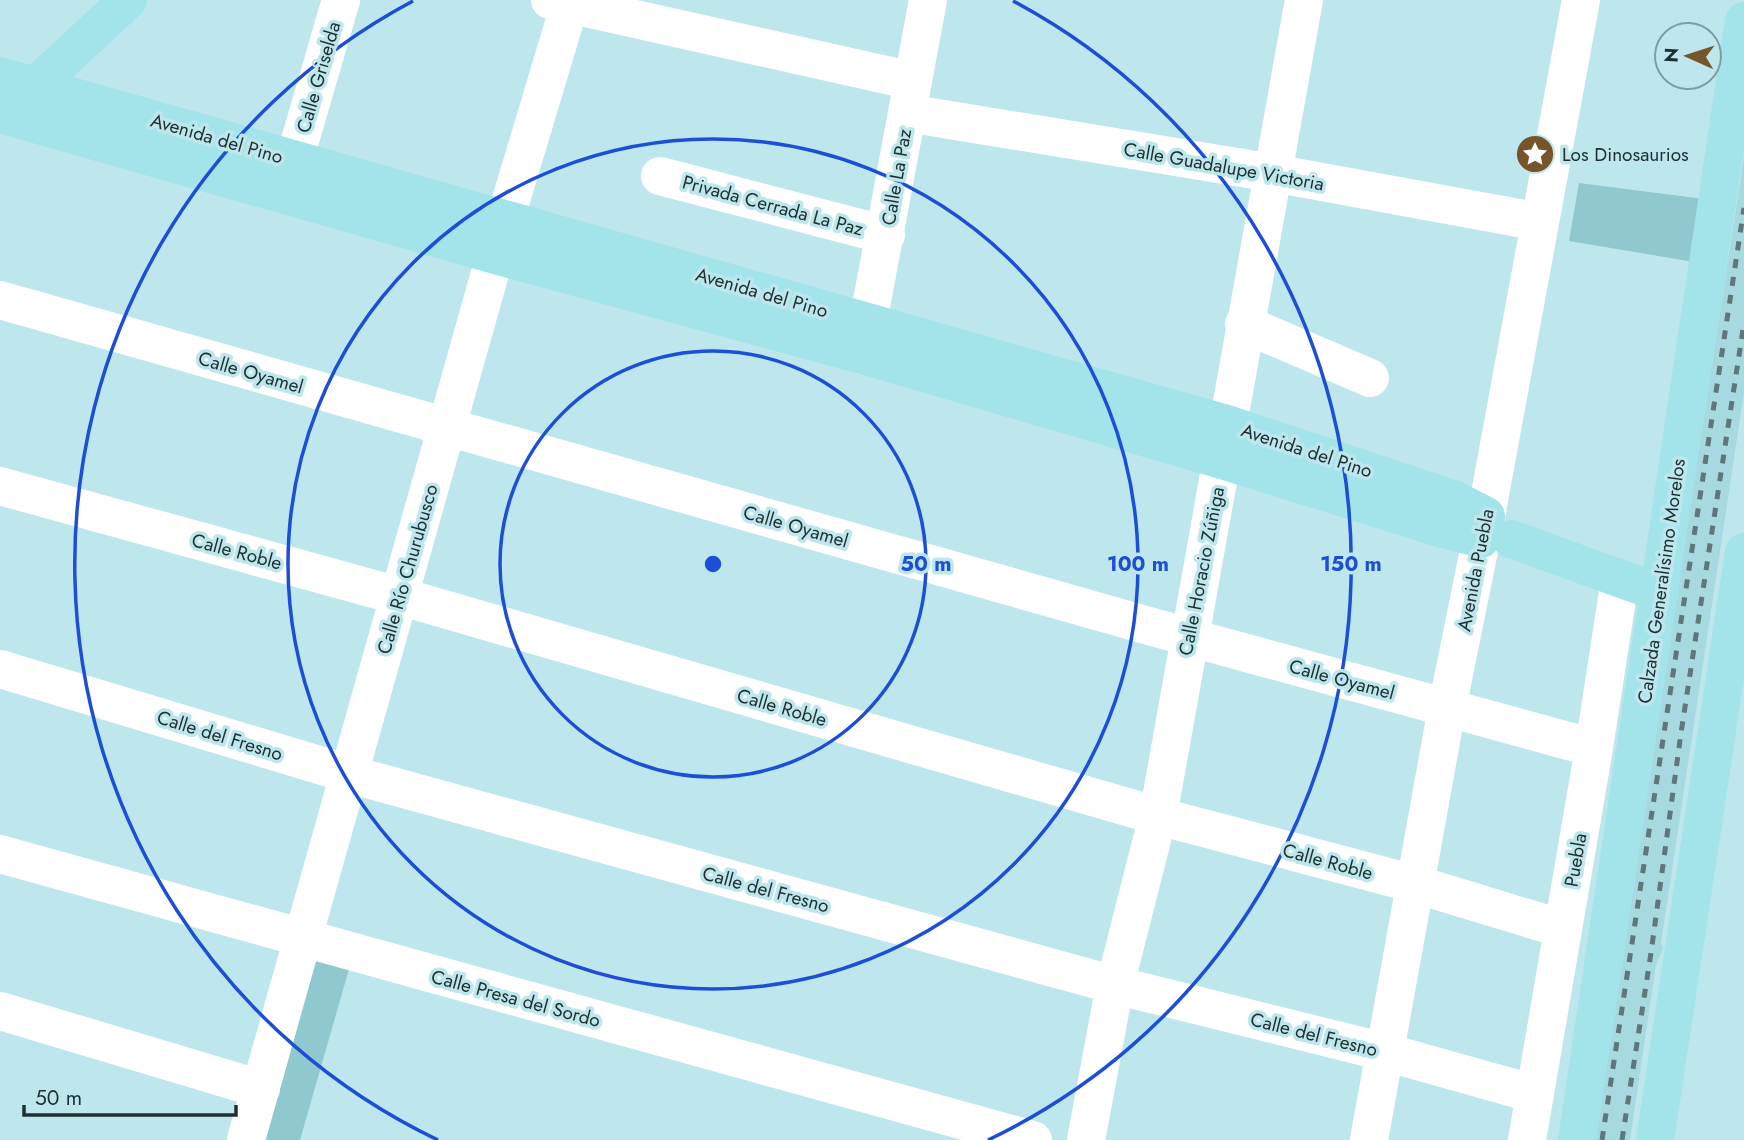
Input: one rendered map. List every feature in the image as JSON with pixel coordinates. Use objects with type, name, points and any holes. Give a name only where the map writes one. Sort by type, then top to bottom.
[{"type":"main road","points":[[2,120],[17,81],[128,0]]},
{"type":"main road","name":"Calzada Generalísimo Morelos","points":[[1577,1140],[1744,21]]},
{"type":"main road","name":"Avenida del Pino","points":[[17,81],[289,177],[865,338],[1224,442],[1453,499],[1493,531],[1660,593]]},
{"type":"main road","name":"Avenida del Pino","points":[[2,120],[289,177]]},
{"type":"main road","points":[[1655,1140],[1744,552]]},
{"type":"street","name":"Calle Griselda","points":[[289,177],[341,0]]},
{"type":"street","name":"Calle La Paz","points":[[865,338],[928,0]]},
{"type":"street","name":"Calle Horacio Zúñiga","points":[[1086,1140],[1115,985],[1158,816],[1304,0]]},
{"type":"street","name":"Avenida Puebla","points":[[1369,1140],[1447,708],[1493,531],[1540,222],[1581,0]]},
{"type":"street","name":"Calle Guadalupe Victoria","points":[[564,2],[910,97],[1273,173],[1540,222]]},
{"type":"street","name":"Calle Río Churubusco","points":[[246,1140],[564,2]]},
{"type":"street","name":"Privada Cerrada La Paz","points":[[660,176],[886,234]]},
{"type":"street","name":"Calle Oyamel","points":[[0,300],[1188,637],[1594,748]]},
{"type":"street","points":[[1244,324],[1370,378]]},
{"type":"street","name":"Calle Roble","points":[[0,486],[399,596],[1158,816],[1415,884],[1563,929]]},
{"type":"street","name":"Puebla","points":[[1527,1140],[1620,579]]},
{"type":"street","name":"Calle del Fresno","points":[[0,669],[349,774],[1115,985],[1385,1052],[1535,1094]]},
{"type":"street","name":"Calle Presa del Sordo","points":[[0,855],[1033,1140]]},
{"type":"street","points":[[0,1011],[261,1089]]},
{"type":"shaded area","points":[[1744,157],[1744,392],[1661,943],[1663,949],[1656,965],[1630,1140],[1592,1140]]},
{"type":"shaded area","points":[[1579,183],[1704,199],[1694,262],[1569,241]]},
{"type":"shaded area","points":[[310,958],[349,969],[300,1140],[256,1140]]},
{"type":"railway","points":[[1602,1140],[1744,208]]},
{"type":"railway","points":[[1622,1140],[1744,323]]},
{"type":"place","name":"Los Dinosaurios","points":[[1535,154]]}]
